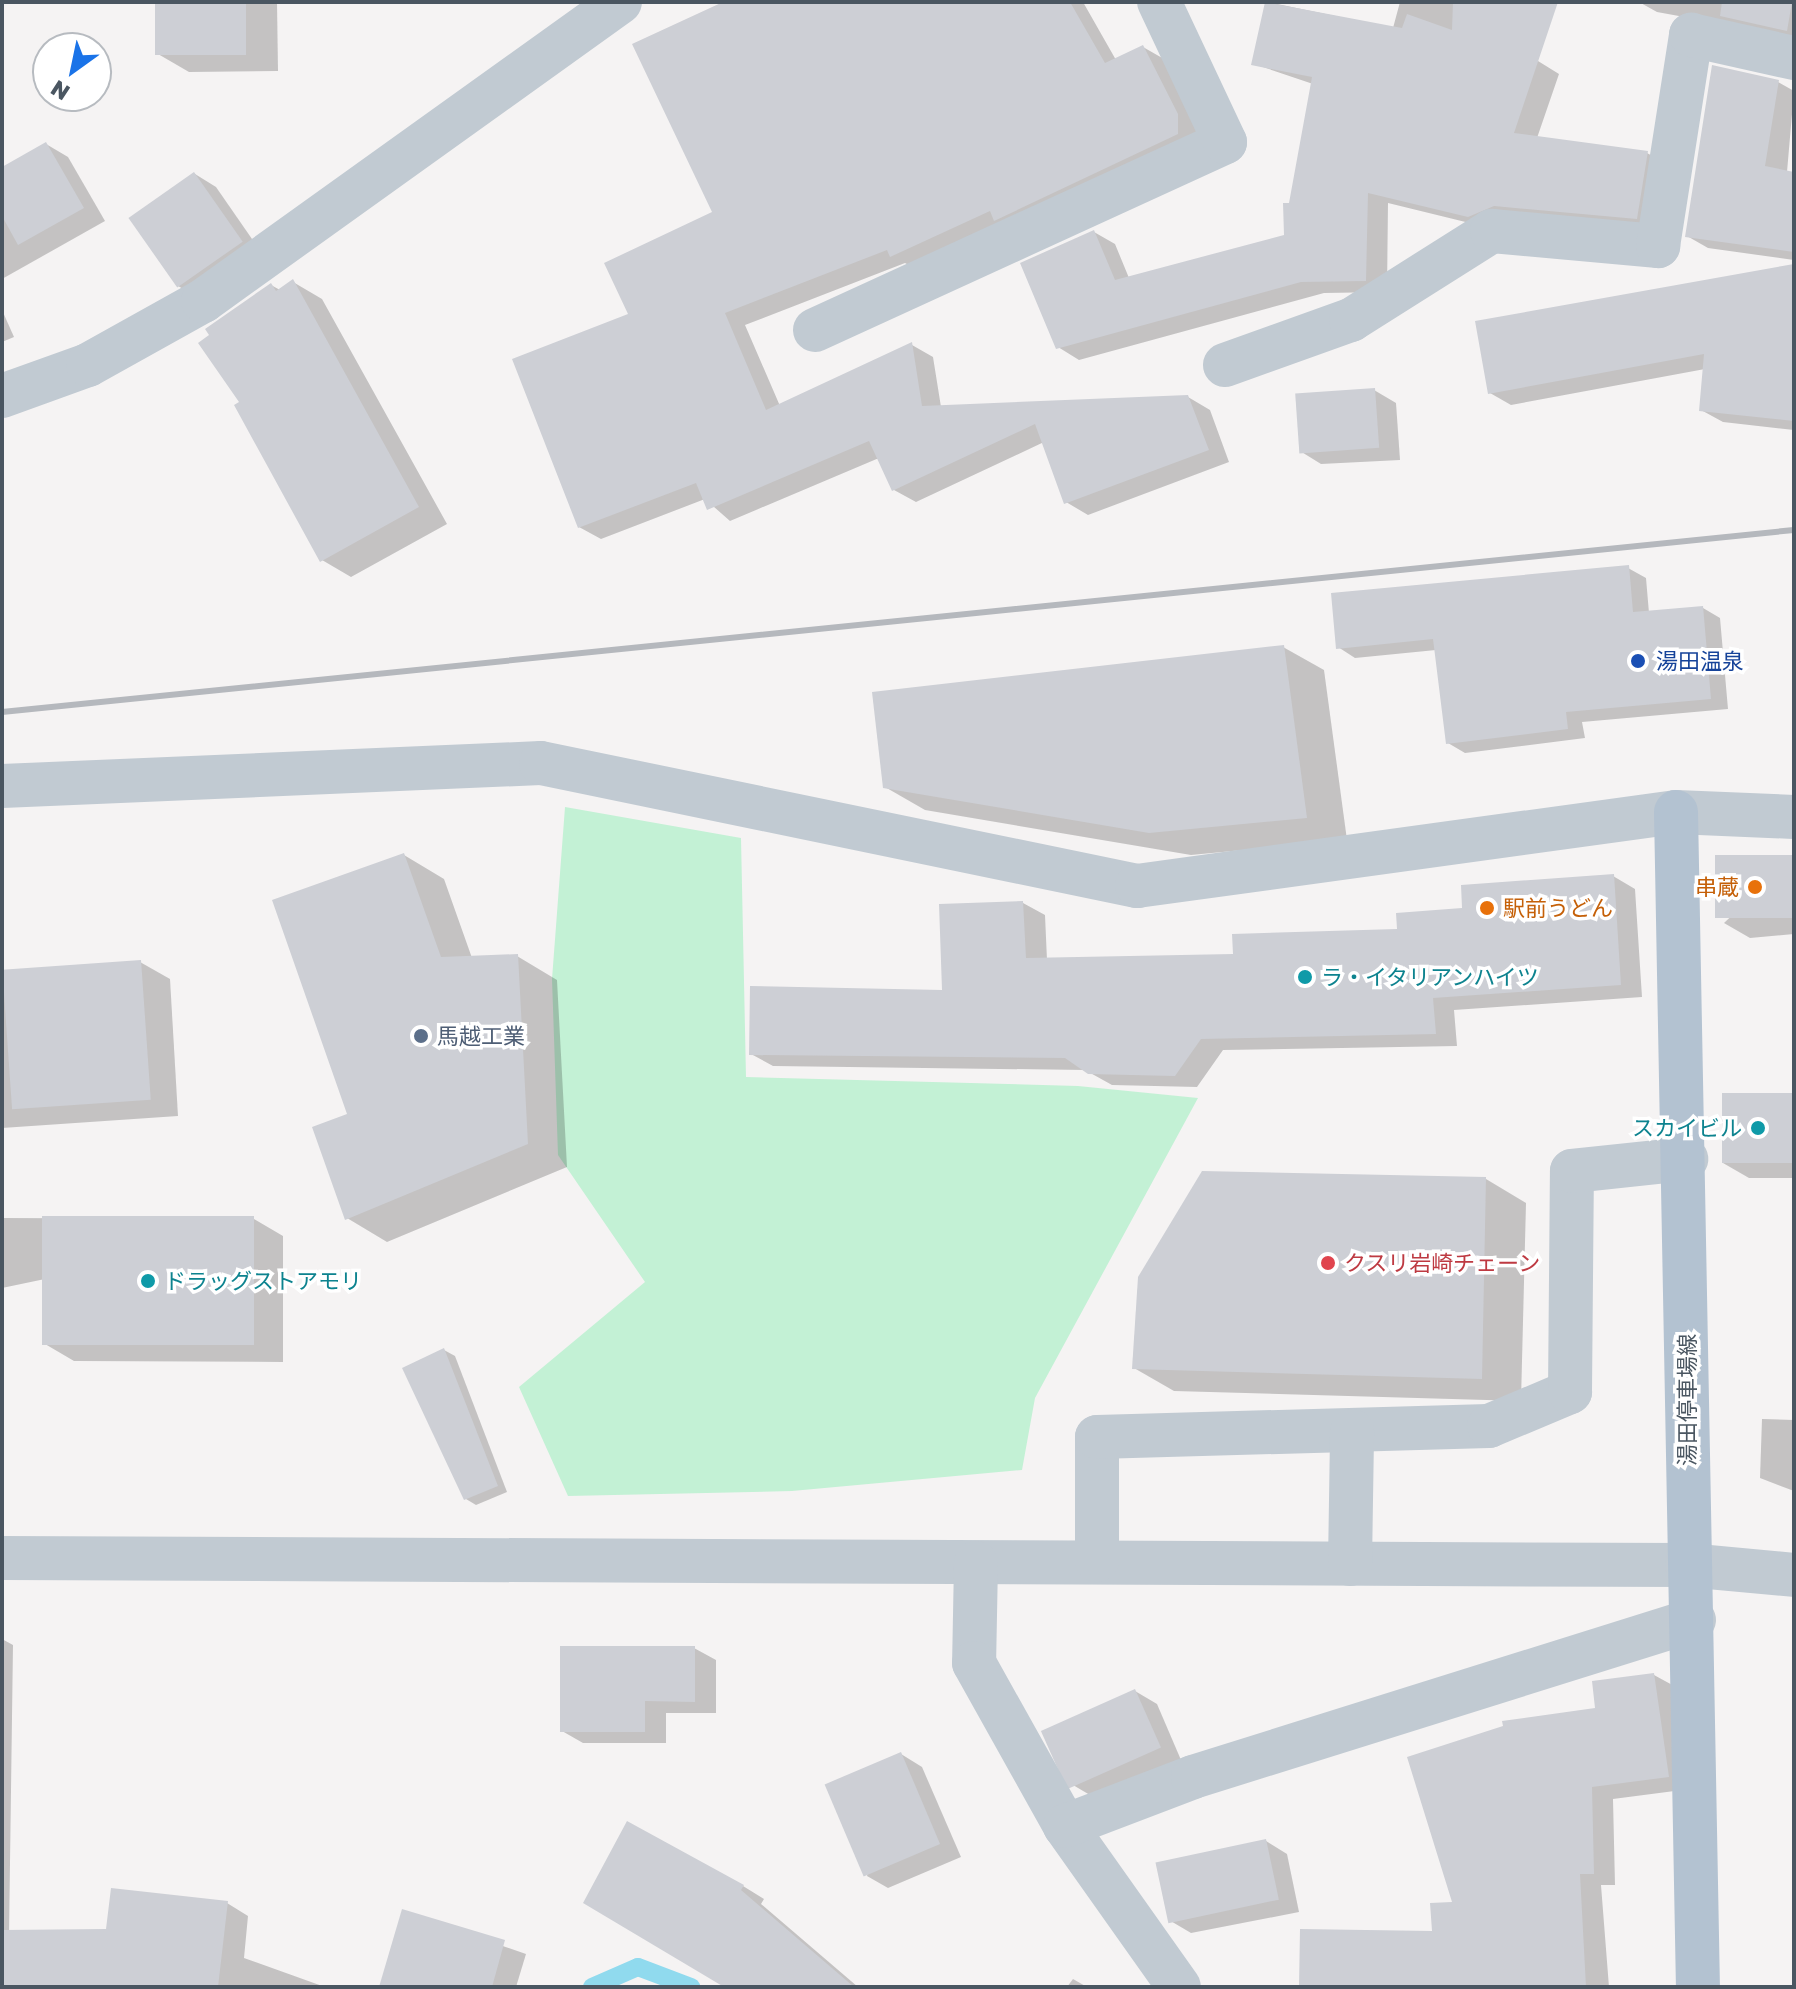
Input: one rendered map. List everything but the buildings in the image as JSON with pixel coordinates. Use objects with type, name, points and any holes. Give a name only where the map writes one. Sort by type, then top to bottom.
[{"type":"main road","name":"湯田停車場線","points":[[1676,812],[1686,1159],[1687,1565],[1694,1620],[1698,1987]]},
{"type":"street","points":[[2,396],[88,365],[203,301],[620,2]]},
{"type":"street","points":[[815,330],[1225,142],[1159,2]]},
{"type":"street","points":[[1225,365],[1351,320],[1492,231],[1658,246],[1691,35],[1794,58]]},
{"type":"street","points":[[2,786],[541,763],[1137,886],[1676,812],[1794,817]]},
{"type":"street","points":[[1097,1560],[1097,1437],[1489,1426],[1570,1392],[1572,1171],[1686,1159]]},
{"type":"street","points":[[1350,1564],[1352,1431]]},
{"type":"street","points":[[2,1558],[976,1563],[1097,1560],[1687,1565],[1794,1575]]},
{"type":"street","points":[[976,1563],[974,1663],[1065,1826],[1179,1987]]},
{"type":"street","points":[[1065,1826],[1193,1777],[1694,1620]]},
{"type":"green space","points":[[565,807],[741,838],[746,1077],[1078,1086],[1198,1098],[1035,1398],[1022,1470],[792,1491],[568,1496],[519,1387],[645,1282],[558,1155],[552,979]]},
{"type":"waterway","points":[[592,1987],[638,1967],[691,1987]]},
{"type":"railway","points":[[2,712],[1794,530]]},
{"type":"place","name":"湯田温泉","points":[[1638,661]]},
{"type":"place","name":"串蔵","points":[[1755,887]]},
{"type":"place","name":"駅前うどん","points":[[1487,908]]},
{"type":"place","name":"ラ・イタリアンハイツ","points":[[1305,977]]},
{"type":"place","name":"馬越工業","points":[[421,1036]]},
{"type":"place","name":"スカイビル","points":[[1758,1128]]},
{"type":"place","name":"クスリ岩崎チェーン","points":[[1328,1263]]},
{"type":"place","name":"ドラッグストアモリ","points":[[148,1281]]}]
